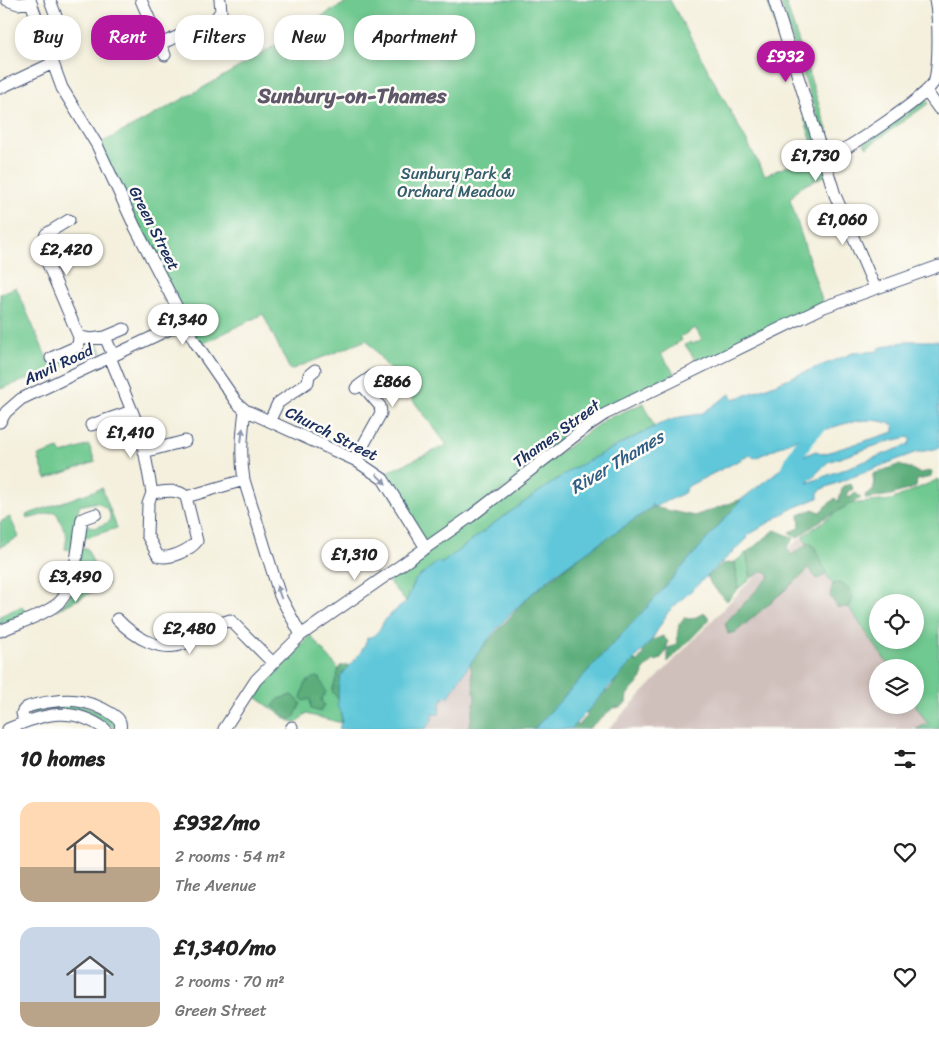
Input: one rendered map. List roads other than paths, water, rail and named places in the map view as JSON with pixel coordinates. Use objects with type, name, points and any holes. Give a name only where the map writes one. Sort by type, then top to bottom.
[{"type":"street","points":[[7,0],[18,4],[30,1]]},
{"type":"street","points":[[50,0],[55,15]]},
{"type":"street","points":[[147,4],[162,50],[214,21],[221,11],[220,0]]},
{"type":"street","points":[[774,0],[835,195],[874,288]]},
{"type":"street","points":[[824,160],[842,151],[926,92],[934,82],[938,66],[939,17],[935,0]]},
{"type":"street","name":"Green Street","points":[[30,1],[35,15]]},
{"type":"street","name":"Green Street","points":[[52,60],[62,88],[97,146],[184,320],[210,365],[237,403],[245,410]]},
{"type":"street","points":[[0,88],[53,63]]},
{"type":"street","points":[[926,92],[939,109]]},
{"type":"street","points":[[51,358],[78,346],[79,337],[41,248],[43,238],[50,229],[69,220]]},
{"type":"street","name":"Thames Street","points":[[224,729],[245,695],[272,662],[301,635],[426,548],[606,414],[819,309],[939,266]]},
{"type":"street","name":"Anvil Road","points":[[0,422],[9,409],[21,399],[174,327],[184,320]]},
{"type":"street","points":[[79,337],[91,339],[105,337],[124,329]]},
{"type":"street","points":[[105,337],[141,433],[152,493],[148,511],[147,535],[156,553],[167,558],[191,547],[197,542],[186,497],[183,494],[171,491],[152,493]]},
{"type":"street","points":[[270,420],[278,403],[308,382],[309,375],[315,370]]},
{"type":"street","points":[[355,460],[381,413],[380,406],[358,386],[374,375]]},
{"type":"street","points":[[245,410],[241,442],[244,480],[280,596],[301,635]]},
{"type":"street","name":"Church Street","points":[[245,410],[355,460],[384,479],[426,548]]},
{"type":"street","points":[[91,425],[132,411]]},
{"type":"street","points":[[144,452],[185,441]]},
{"type":"street","points":[[186,497],[244,480]]},
{"type":"street","points":[[0,631],[54,606],[64,597],[70,587],[82,519],[96,514]]},
{"type":"street","points":[[117,619],[138,637],[164,646],[178,646],[230,620],[272,662]]},
{"type":"street","points":[[24,722],[22,713],[27,707],[57,700],[76,699],[99,706],[119,719],[121,723],[120,729]]},
{"type":"street","points":[[8,729],[24,722],[56,714],[75,714],[93,720],[105,729]]},
{"type":"water","points":[[907,341],[939,341],[939,448],[914,453],[824,488],[818,492],[818,498],[789,510],[747,536],[748,538],[668,612],[651,641],[571,729],[534,729],[649,605],[742,499],[783,467],[792,453],[798,458],[816,451],[823,454],[894,432],[894,425],[874,420],[864,420],[815,433],[811,438],[804,433],[801,437],[755,458],[750,455],[688,486],[684,493],[657,506],[653,507],[651,503],[652,507],[557,573],[516,608],[485,644],[449,696],[444,697],[440,704],[439,714],[432,714],[432,720],[425,729],[339,729],[342,720],[340,709],[337,707],[341,676],[359,654],[367,638],[373,636],[381,628],[384,620],[406,602],[416,579],[439,561],[441,564],[493,524],[572,469],[660,424],[680,417],[701,414],[730,394],[732,399],[744,396],[853,353],[879,351],[879,348]],"holes":[[[908,437],[911,439],[908,445],[807,483],[828,462],[886,442]]]},
{"type":"waterway","name":"River Thames","points":[[788,473],[802,445],[812,432],[823,423]]},
{"type":"district","name":"Sunbury-on-Thames","points":[[352,96]]},
{"type":"park label","name":"Sunbury Park & Orchard Meadow","points":[[456,182]]}]
